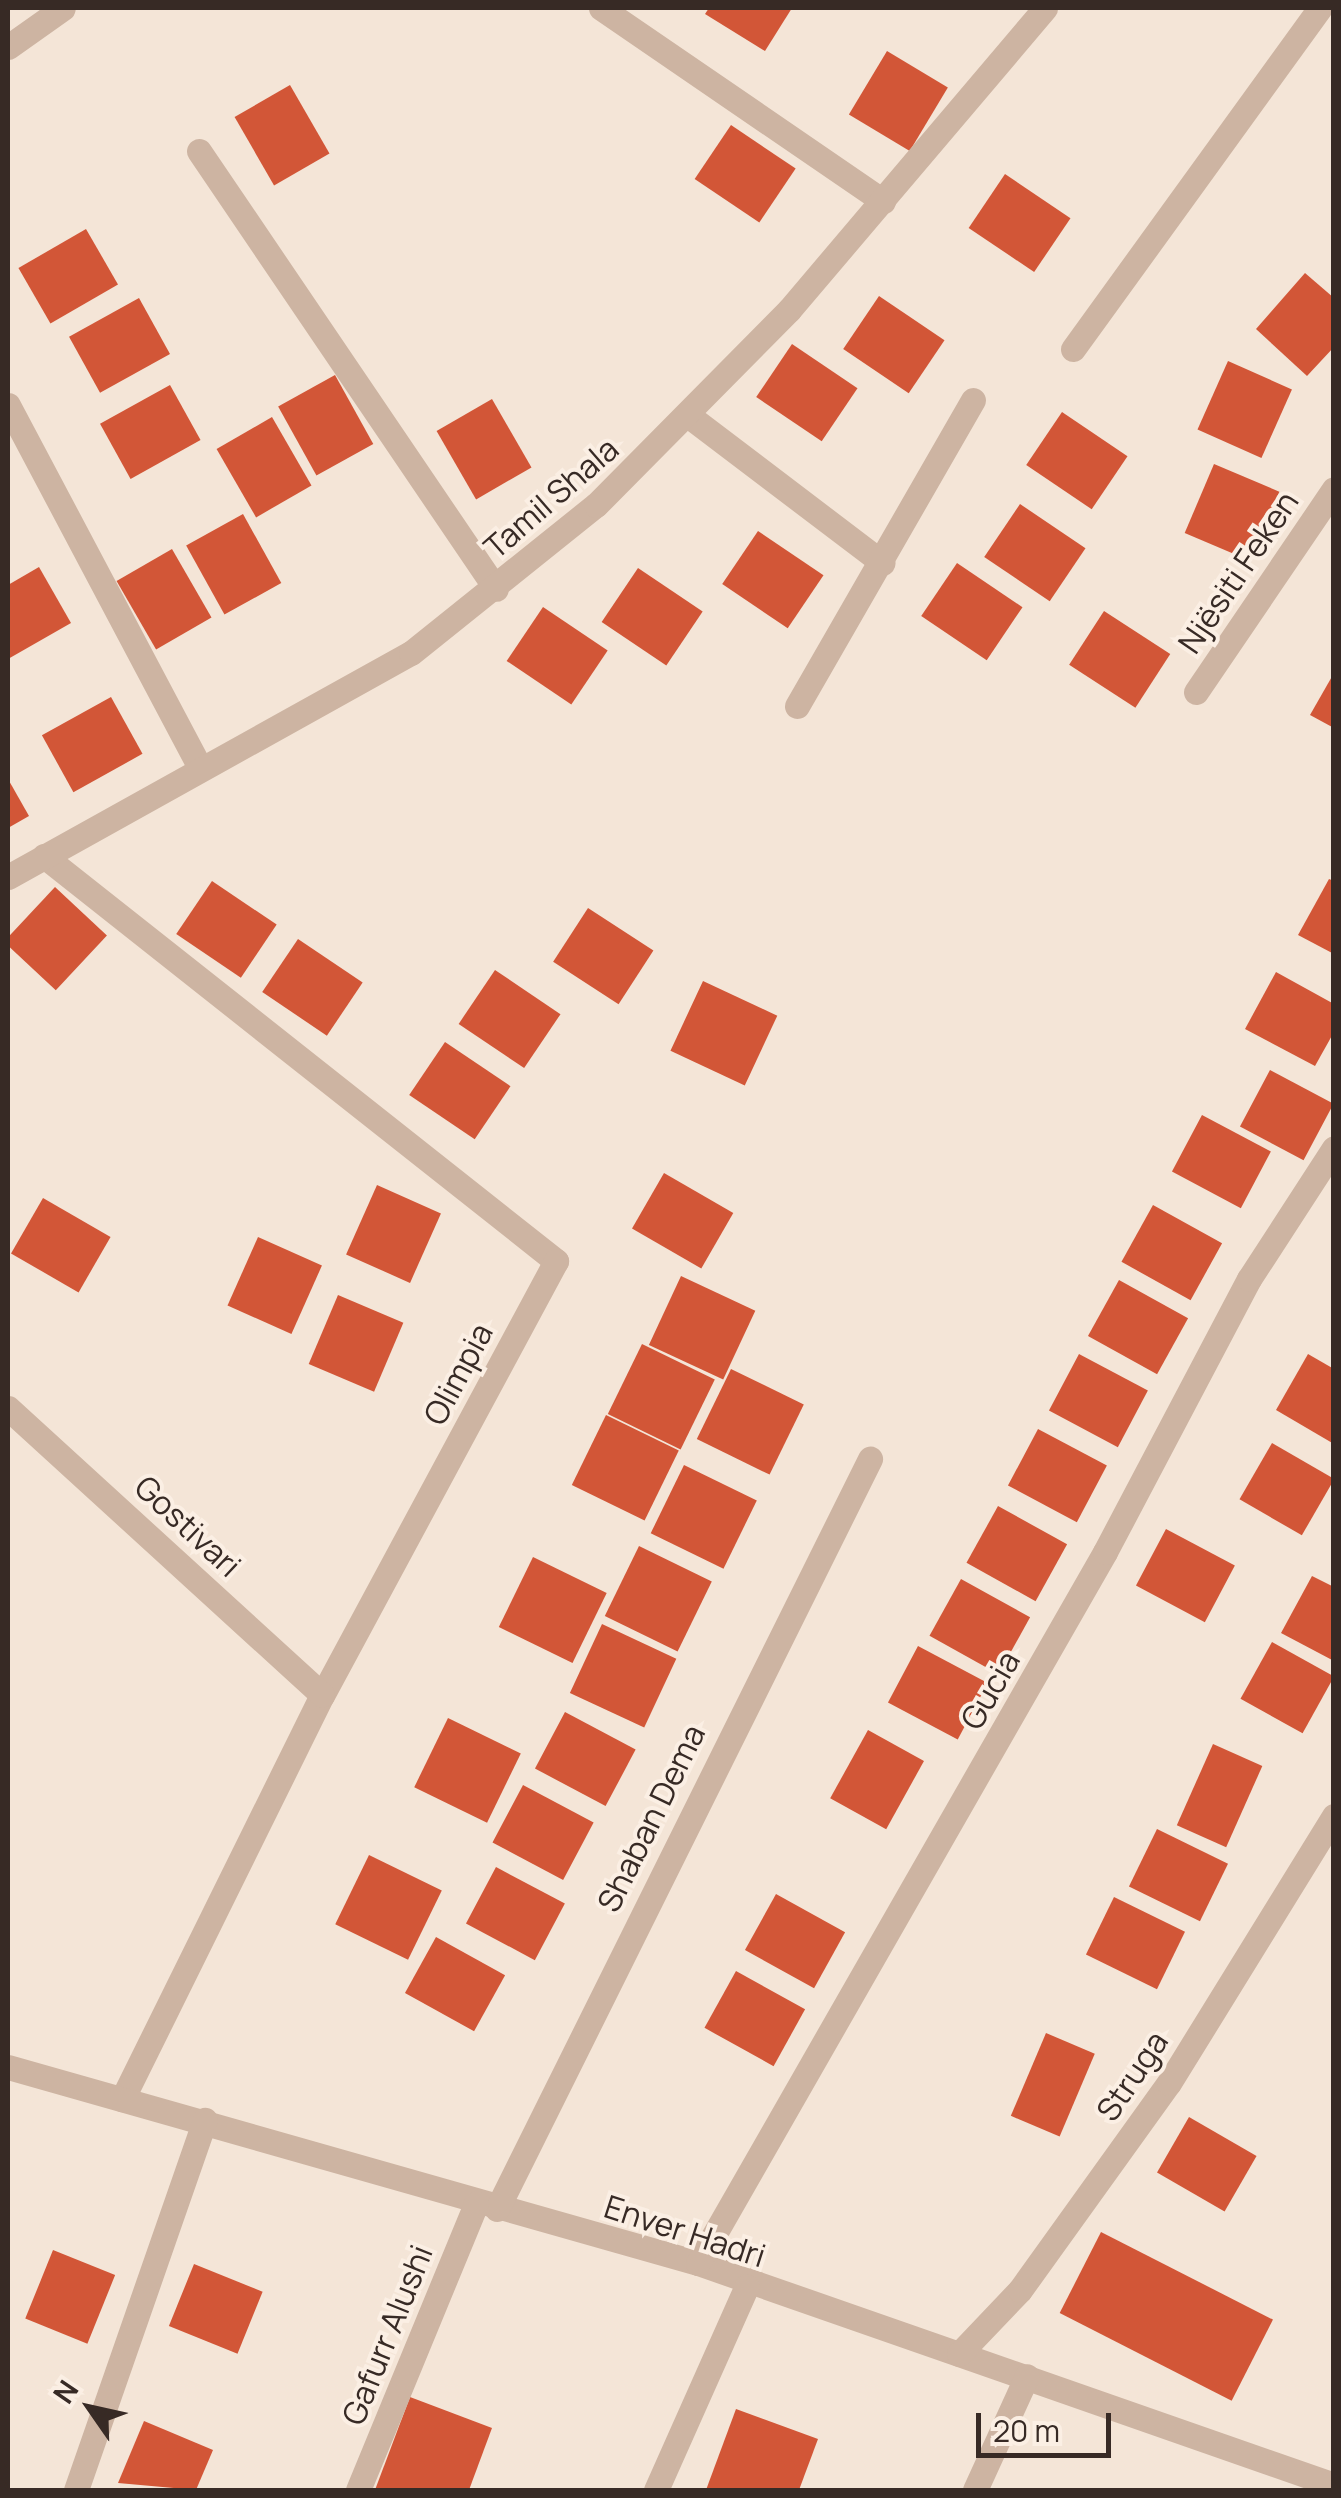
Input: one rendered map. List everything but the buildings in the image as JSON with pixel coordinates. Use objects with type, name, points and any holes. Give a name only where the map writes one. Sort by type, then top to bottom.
[{"type":"street","points":[[8,47],[62,8]]},
{"type":"street","points":[[601,8],[882,201]]},
{"type":"street","name":"Tamil Shala","points":[[8,876],[411,653],[496,589],[689,416],[882,201],[1045,8]]},
{"type":"street","points":[[1073,348],[1320,8]]},
{"type":"street","points":[[198,151],[496,589]]},
{"type":"street","points":[[797,706],[884,562],[973,400]]},
{"type":"street","points":[[8,406],[200,767]]},
{"type":"street","points":[[689,416],[884,562]]},
{"type":"street","name":"Njësiti Feken","points":[[1196,692],[1334,488]]},
{"type":"street","name":"Olimpia","points":[[44,856],[556,1262],[322,1695],[122,2099]]},
{"type":"street","name":"Gucia","points":[[698,2263],[1105,1552],[1248,1279],[1334,1148]]},
{"type":"street","name":"Gostivari","points":[[8,1408],[322,1695]]},
{"type":"street","name":"Shaban Dema","points":[[486,2206],[870,1459]]},
{"type":"street","name":"Struga","points":[[958,2354],[1020,2290],[1169,2083],[1334,1816]]},
{"type":"street","name":"Enver Hadri","points":[[8,2067],[205,2120],[486,2206],[698,2263],[747,2286],[1027,2376],[1334,2485]]},
{"type":"street","points":[[76,2490],[205,2120]]},
{"type":"street","name":"Gafurr Alushi","points":[[358,2490],[486,2206]]},
{"type":"street","points":[[656,2490],[747,2286]]},
{"type":"street","points":[[975,2490],[1027,2376]]}]
